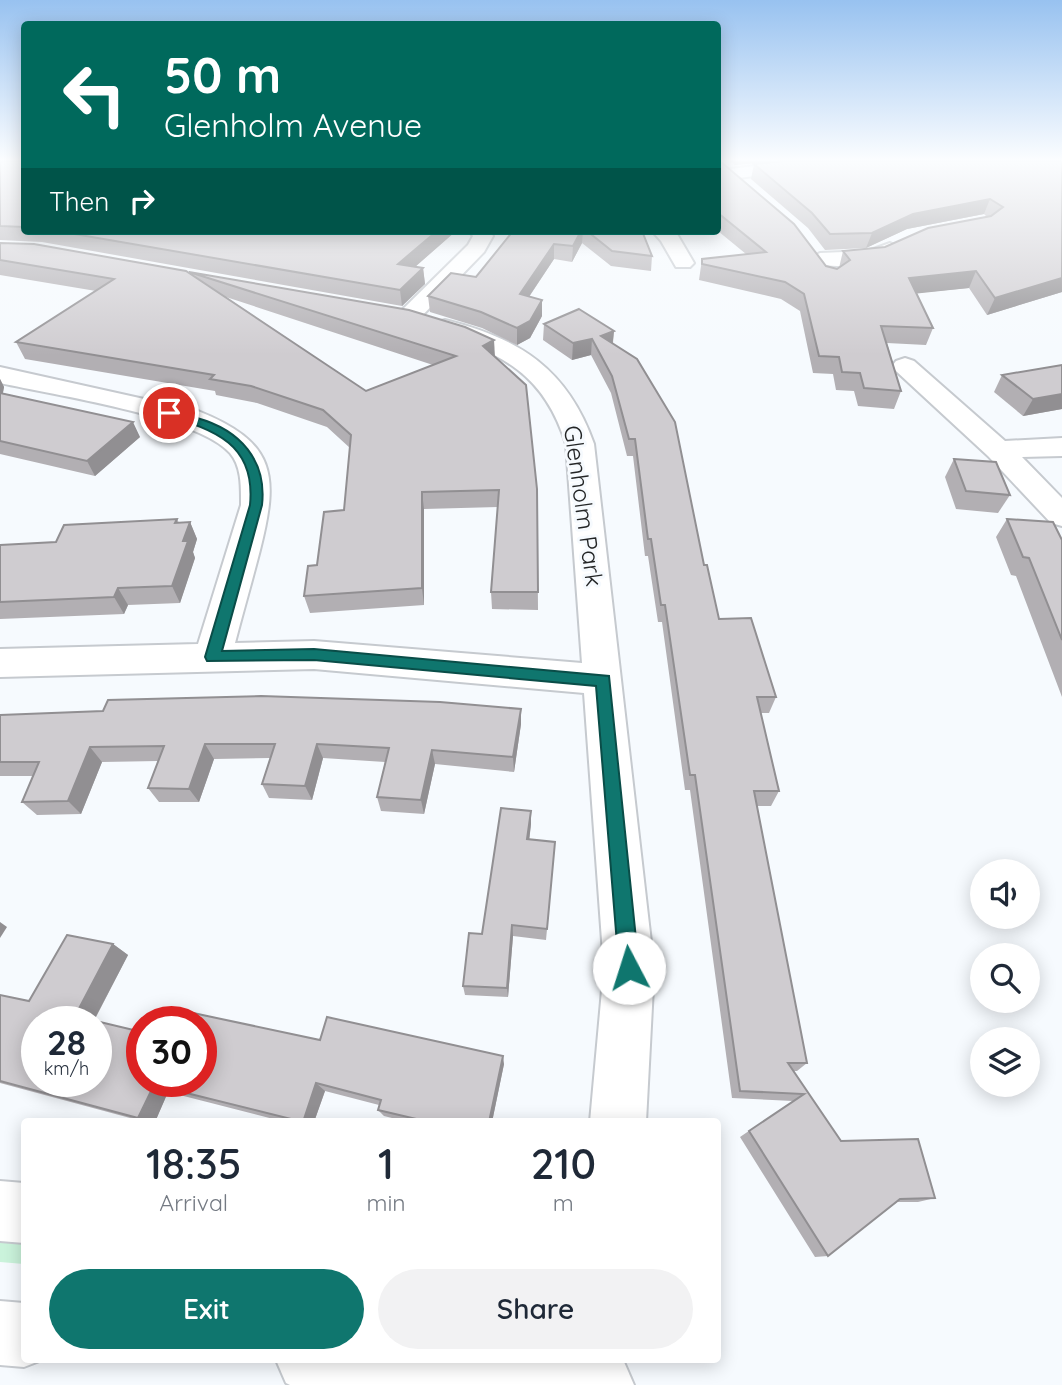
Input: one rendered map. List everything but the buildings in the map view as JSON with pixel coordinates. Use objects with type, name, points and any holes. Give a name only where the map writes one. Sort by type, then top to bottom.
[{"type":"street","points":[[408,317],[477,248],[482,235]]},
{"type":"street","points":[[667,235],[683,262]]},
{"type":"street","points":[[806,242],[825,268],[871,257],[904,242]]},
{"type":"street","name":"Glenholm Park","points":[[376,311],[408,317],[471,336],[511,353],[549,382],[573,418],[579,444],[604,680],[629,968],[618,1118]]},
{"type":"street","points":[[905,366],[998,450],[1062,516]]},
{"type":"street","points":[[0,375],[188,417],[211,425],[243,450],[253,467],[258,486],[256,505],[213,657]]},
{"type":"street","points":[[998,450],[1062,447]]},
{"type":"street","points":[[0,663],[314,655],[604,680]]},
{"type":"street","points":[[0,1211],[21,1213]]},
{"type":"street","points":[[0,1333],[21,1335]]},
{"type":"street","points":[[344,1363],[601,1385]]},
{"type":"street","points":[[611,1363],[612,1385]]},
{"type":"green space","points":[[0,1237],[21,1239],[21,1264],[0,1262]]},
{"type":"route","points":[[169,413],[211,425],[231,438],[243,450],[253,467],[258,486],[256,505],[213,657],[314,655],[604,680],[629,968]]}]
